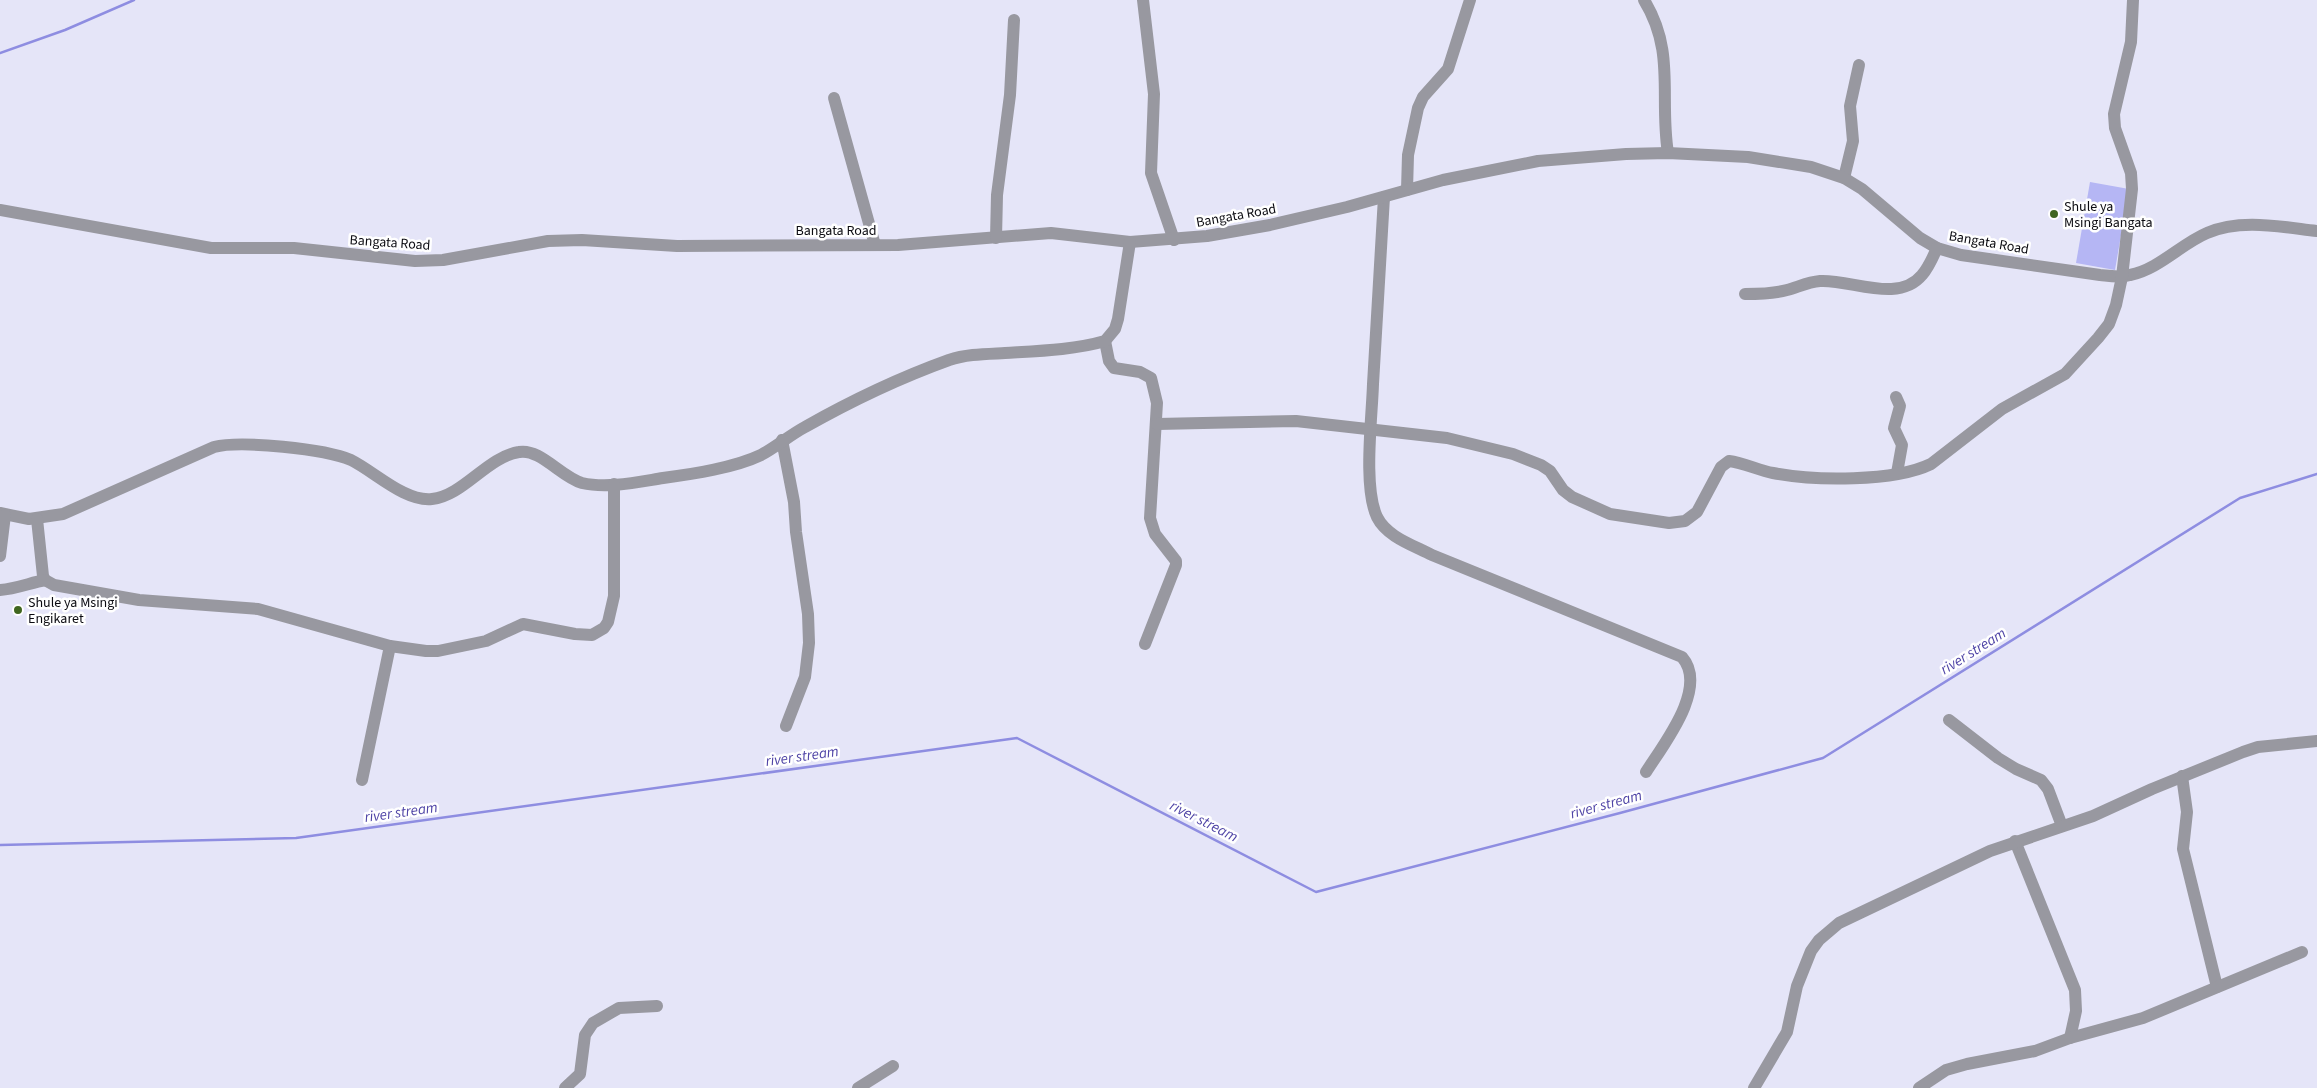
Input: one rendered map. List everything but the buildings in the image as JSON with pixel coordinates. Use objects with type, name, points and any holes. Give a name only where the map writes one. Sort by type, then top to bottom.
[{"type":"street","points":[[1143,0],[1154,94],[1151,173],[1174,240]]},
{"type":"street","points":[[1408,190],[1408,155],[1418,108],[1423,97],[1448,69],[1470,0]]},
{"type":"street","points":[[1644,0],[1655,19],[1665,55],[1664,114],[1668,153]]},
{"type":"street","points":[[1157,424],[1296,420],[1447,438],[1513,454],[1541,464],[1550,472],[1563,490],[1586,505],[1610,514],[1669,522],[1684,521],[1697,512],[1721,466],[1729,461],[1793,476],[1845,478],[1920,469],[1931,464],[2002,409],[2065,374],[2109,324],[2116,305],[2122,276],[2132,189],[2131,173],[2115,128],[2114,114],[2131,42],[2132,0]]},
{"type":"street","points":[[996,238],[996,195],[1010,95],[1014,20]]},
{"type":"street","points":[[1844,178],[1853,141],[1850,106],[1859,65]]},
{"type":"street","points":[[834,98],[875,245]]},
{"type":"street","name":"Bangata Road","points":[[0,210],[211,248],[294,248],[415,261],[443,260],[564,240],[677,246],[875,245],[920,244],[1051,233],[1130,242],[1207,236],[1270,225],[1384,197],[1443,180],[1552,159],[1668,153],[1748,157],[1797,163],[1844,178],[1862,189],[1920,238],[1937,248],[1975,257],[2122,276],[2149,268],[2208,232],[2232,226],[2255,225],[2317,231]]},
{"type":"street","points":[[1384,197],[1371,428],[1371,494],[1373,506],[1383,526],[1396,537],[1432,555],[1670,651],[1682,658],[1688,664],[1691,681],[1689,697],[1646,772]]},
{"type":"street","points":[[0,556],[2,514],[37,518],[63,514],[214,447],[233,443],[275,446],[343,458],[370,470],[406,494],[424,500],[449,494],[493,464],[522,451],[537,455],[576,481],[594,485],[614,484],[712,470],[760,455],[782,440],[860,398],[958,358],[1056,349],[1105,341],[1115,329],[1118,319],[1130,242]]},
{"type":"street","points":[[1745,294],[1777,292],[1818,281],[1831,281],[1886,289],[1903,287],[1921,277],[1937,248]]},
{"type":"street","points":[[1105,341],[1109,361],[1114,368],[1140,372],[1151,378],[1157,403],[1150,518],[1155,534],[1176,561],[1176,565],[1145,644]]},
{"type":"street","points":[[1896,397],[1900,406],[1894,428],[1902,445],[1897,473]]},
{"type":"street","points":[[782,440],[794,502],[796,532],[808,614],[809,643],[805,677],[786,726]]},
{"type":"street","points":[[0,590],[45,580],[64,587],[139,600],[258,609],[390,646],[438,651],[470,646],[523,624],[587,636],[599,632],[608,622],[614,596],[614,484]]},
{"type":"street","points":[[37,518],[45,580]]},
{"type":"street","points":[[362,780],[390,646]]},
{"type":"street","points":[[1948,720],[1998,758],[2016,769],[2041,780],[2051,796],[2062,826]]},
{"type":"street","points":[[1754,1088],[1787,1032],[1797,986],[1806,962],[1819,940],[1846,919],[2015,841],[2093,816],[2182,776],[2258,748],[2317,741]]},
{"type":"street","points":[[2182,776],[2187,812],[2183,849],[2217,987]]},
{"type":"street","points":[[2015,841],[2075,990],[2076,1011],[2070,1038]]},
{"type":"street","points":[[1919,1088],[1946,1070],[2035,1051],[2070,1038],[2143,1018],[2302,952]]},
{"type":"street","points":[[565,1088],[580,1074],[585,1035],[594,1024],[619,1008],[657,1006]]},
{"type":"street","points":[[858,1088],[893,1066]]},
{"type":"shaded area","points":[[2090,182],[2129,189],[2115,270],[2076,263]]},
{"type":"waterway","points":[[0,53],[65,30],[134,0]]},
{"type":"waterway","name":"river stream","points":[[0,845],[296,838],[1017,738],[1316,892],[1823,758],[2240,498],[2317,474]]},
{"type":"place","name":"Shule ya Msingi Bangata","points":[[2054,214]]},
{"type":"place","name":"Shule ya Msingi Engikaret","points":[[18,610]]}]
